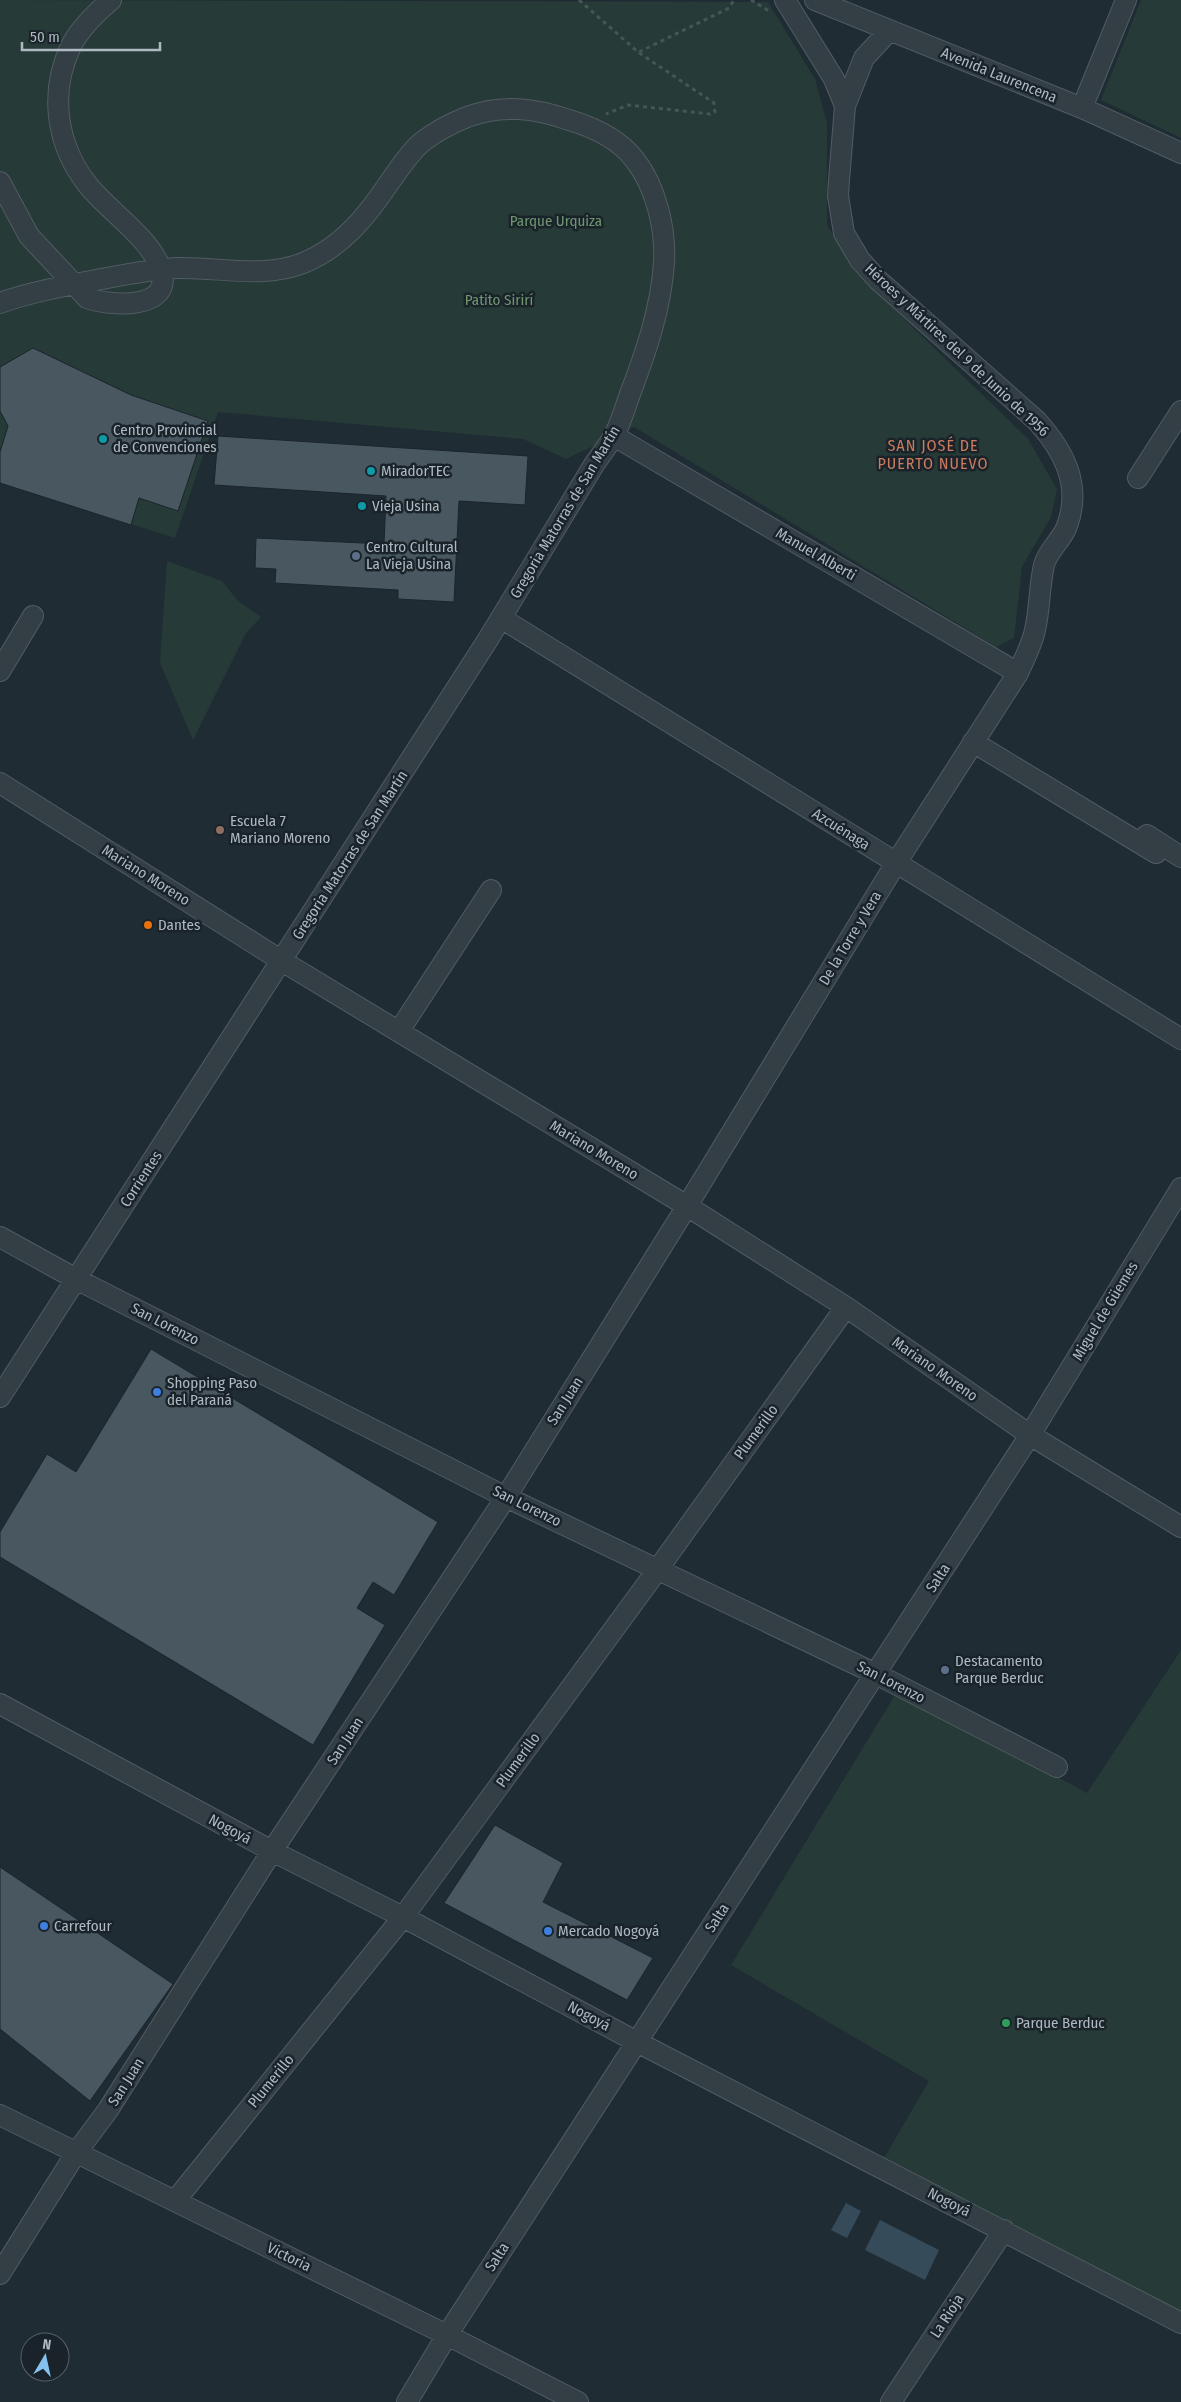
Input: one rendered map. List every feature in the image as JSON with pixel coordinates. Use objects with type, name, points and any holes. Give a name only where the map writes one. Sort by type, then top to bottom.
[{"type":"street","points":[[0,182],[29,236],[87,298],[100,303],[128,304],[146,300],[156,295],[162,281],[161,269],[147,247],[125,220],[88,185],[74,163],[61,134],[57,100],[61,72],[72,44],[94,15],[110,0]]},
{"type":"street","points":[[785,0],[834,79],[845,106]]},
{"type":"street","name":"Avenida Laurencena","points":[[815,0],[1082,108],[1181,153]]},
{"type":"street","points":[[1082,108],[1126,0]]},
{"type":"street","name":"Héroes y Mártires del 9 de Junio de 1956","points":[[889,31],[864,58],[845,106],[838,196],[840,216],[848,242],[860,260],[878,280],[1037,421],[1060,450],[1071,475],[1073,495],[1067,526],[1045,562],[1036,628],[1032,643],[1018,673]]},
{"type":"street","name":"Gregoria Matorras de San Martín","points":[[0,303],[73,285],[161,269],[179,268],[230,272],[258,271],[302,264],[330,249],[355,228],[407,158],[422,142],[449,125],[469,116],[497,109],[532,109],[585,125],[616,142],[634,159],[650,185],[658,209],[663,246],[664,262],[661,286],[647,348],[614,436],[595,463],[502,618],[282,961]]},
{"type":"street","points":[[1138,478],[1181,411]]},
{"type":"street","name":"Manuel Alberti","points":[[614,436],[1018,673]]},
{"type":"street","points":[[0,671],[33,616]]},
{"type":"street","name":"Azcuénaga","points":[[502,618],[1181,1039]]},
{"type":"street","name":"De la Torre y Vera","points":[[687,1206],[896,862],[1018,673]]},
{"type":"street","points":[[973,742],[1156,853]]},
{"type":"street","name":"Mariano Moreno","points":[[0,783],[282,961],[687,1206],[846,1307],[1030,1435],[1181,1527]]},
{"type":"street","points":[[1099,818],[1137,829],[1181,857]]},
{"type":"street","points":[[399,1031],[491,890]]},
{"type":"street","name":"Corrientes","points":[[0,1397],[282,961]]},
{"type":"street","name":"Miguel de Güemes","points":[[1030,1435],[1181,1188]]},
{"type":"street","name":"San Juan","points":[[0,2274],[76,2153],[108,2110],[272,1851],[506,1497],[687,1206]]},
{"type":"street","name":"San Lorenzo","points":[[0,1237],[76,1279],[506,1497],[876,1674],[1057,1767]]},
{"type":"street","name":"Plumerillo","points":[[175,2201],[403,1917],[658,1569],[846,1307]]},
{"type":"street","name":"Salta","points":[[407,2402],[447,2335],[1030,1435]]},
{"type":"street","name":"Nogoyá","points":[[0,1704],[272,1851],[403,1917],[637,2042],[1181,2323]]},
{"type":"street","name":"Victoria","points":[[0,2115],[447,2335],[578,2402]]},
{"type":"street","name":"La Rioja","points":[[891,2402],[1004,2230]]},
{"type":"path","points":[[579,0],[638,52],[714,103],[715,112],[710,114],[628,105],[585,125]]},
{"type":"path","points":[[638,52],[730,8],[734,0]]},
{"type":"green space","name":"Parque Urquiza","points":[[0,0],[768,2],[815,79],[827,123],[827,225],[863,279],[1028,439],[1057,489],[1051,517],[1022,567],[1014,638],[996,647],[634,427],[566,459],[523,439],[218,412],[175,538],[0,483]]},
{"type":"green space","points":[[1141,0],[1181,0],[1181,138],[1101,100]]},
{"type":"green space","points":[[167,561],[222,581],[237,600],[261,617],[246,633],[193,740],[160,663]]},
{"type":"green space","name":"Parque Berduc","points":[[1181,1650],[1181,2314],[884,2158],[929,2081],[731,1965],[898,1690],[1087,1793]]},
{"type":"water","points":[[846,2203],[861,2211],[847,2238],[831,2230]]},
{"type":"water","points":[[880,2220],[939,2250],[925,2280],[865,2250]]},
{"type":"building","name":"Centro Provincial de Convenciones","points":[[33,348],[131,395],[208,421],[178,511],[139,498],[131,525],[0,483],[0,452],[8,426],[0,411],[0,367]]},
{"type":"building","points":[[218,436],[528,456],[525,505],[459,501],[454,602],[398,599],[398,590],[275,583],[276,569],[255,568],[256,538],[384,544],[386,496],[214,485]]},
{"type":"building","points":[[151,1349],[438,1522],[394,1595],[373,1582],[357,1608],[385,1625],[313,1745],[0,1557],[0,1532],[47,1454],[76,1472]]},
{"type":"building","name":"Mercado Nogoyá","points":[[495,1825],[563,1863],[543,1902],[653,1958],[627,2000],[444,1903]]},
{"type":"building","name":"Carrefour","points":[[0,1867],[173,1984],[90,2101],[0,2029]]},
{"type":"place","name":"Centro Provincial de Convenciones","points":[[103,439]]},
{"type":"place","name":"MiradorTEC","points":[[371,471]]},
{"type":"place","name":"Vieja Usina","points":[[362,506]]},
{"type":"place","name":"Centro Cultural La Vieja Usina","points":[[356,556]]},
{"type":"place","name":"Escuela 7 Mariano Moreno","points":[[220,830]]},
{"type":"place","name":"Dantes","points":[[148,925]]},
{"type":"place","name":"Shopping Paso del Paraná","points":[[157,1392]]},
{"type":"place","name":"Destacamento Parque Berduc","points":[[945,1670]]},
{"type":"place","name":"Carrefour","points":[[44,1926]]},
{"type":"place","name":"Mercado Nogoyá","points":[[548,1931]]},
{"type":"place","name":"Parque Berduc","points":[[1006,2023]]},
{"type":"district","name":"SAN JOSÉ DE PUERTO NUEVO","points":[[933,454]]},
{"type":"park label","name":"Patito Sirirí","points":[[499,300]]}]
